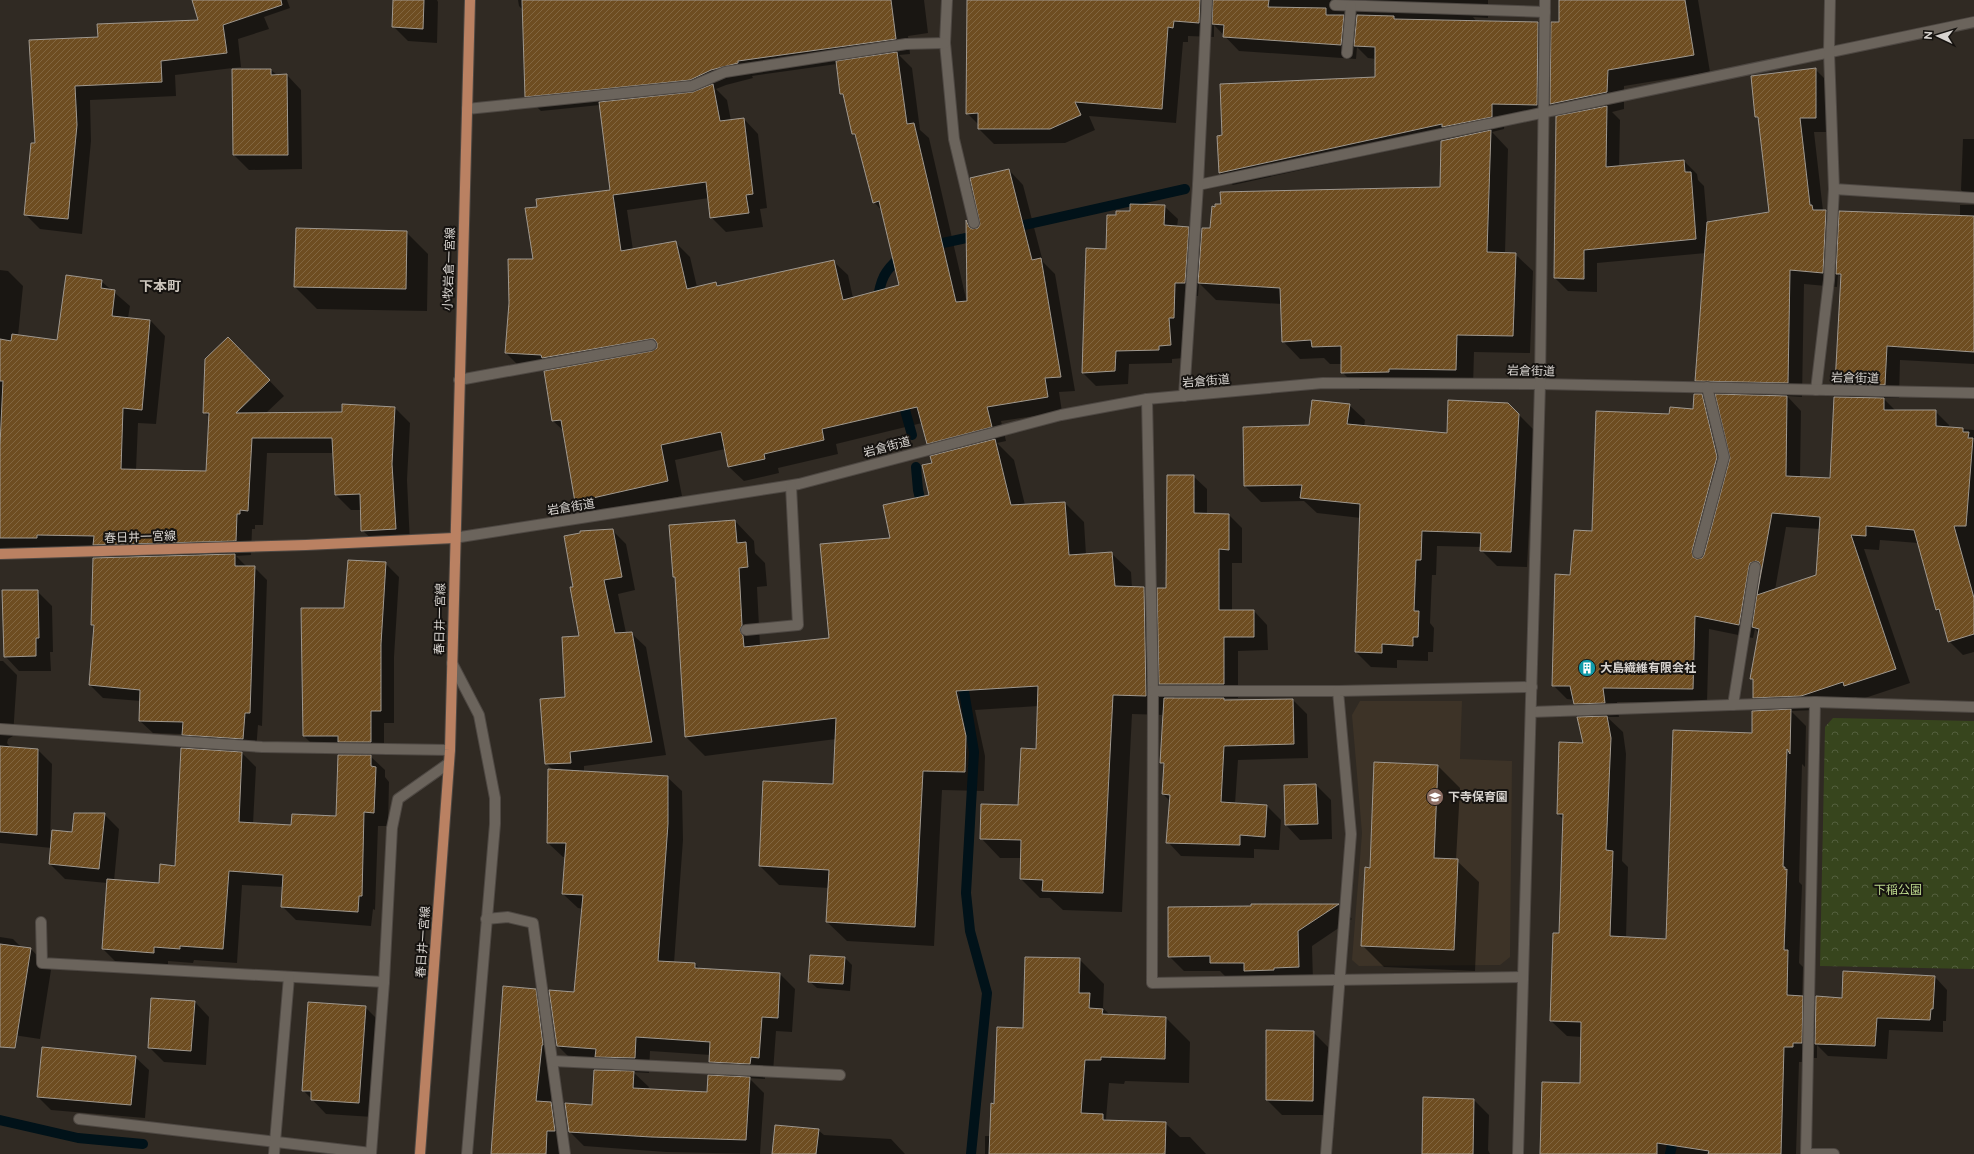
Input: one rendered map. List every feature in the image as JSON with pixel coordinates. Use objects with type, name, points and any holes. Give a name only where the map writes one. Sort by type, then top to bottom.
[{"type":"main road","name":"小牧岩倉一宮線","points":[[454,538],[470,0]]},
{"type":"main road","name":"春日井一宮線","points":[[0,554],[298,545],[454,538],[450,750],[420,1154]]},
{"type":"street","points":[[947,0],[945,43],[954,139],[974,223]]},
{"type":"street","points":[[1184,396],[1198,185],[1207,0]]},
{"type":"street","points":[[1518,1154],[1540,384],[1545,0]]},
{"type":"street","points":[[1816,390],[1829,280],[1834,189],[1829,52],[1830,0]]},
{"type":"street","points":[[1335,5],[1545,12]]},
{"type":"street","points":[[1347,53],[1351,6]]},
{"type":"street","points":[[1198,185],[1544,111],[1974,22]]},
{"type":"street","points":[[467,109],[692,86],[725,72],[906,44],[945,43]]},
{"type":"street","points":[[1834,189],[1974,198]]},
{"type":"street","points":[[459,380],[651,345]]},
{"type":"street","name":"岩倉街道","points":[[454,538],[791,486],[1061,415],[1147,399],[1323,383],[1540,384],[1974,393]]},
{"type":"street","points":[[1698,553],[1724,457],[1707,387]]},
{"type":"street","points":[[1147,399],[1153,690],[1152,983],[1523,977]]},
{"type":"street","points":[[746,630],[798,625],[791,486]]},
{"type":"street","points":[[1733,705],[1755,567]]},
{"type":"street","points":[[452,663],[479,715],[495,798],[495,824],[467,1154]]},
{"type":"street","points":[[1153,690],[1338,691],[1532,687]]},
{"type":"street","points":[[1326,1154],[1341,980],[1351,834],[1338,691]]},
{"type":"street","points":[[1531,712],[1815,702],[1974,707]]},
{"type":"street","points":[[1815,702],[1806,1154],[1834,1154]]},
{"type":"street","points":[[0,729],[262,746],[450,750]]},
{"type":"street","points":[[79,1119],[371,1153],[384,982],[392,828],[398,799],[449,763]]},
{"type":"street","points":[[486,919],[508,917],[533,922],[565,1154]]},
{"type":"street","points":[[41,922],[42,963],[384,982]]},
{"type":"street","points":[[274,1154],[289,977]]},
{"type":"street","points":[[553,1061],[840,1075]]},
{"type":"shaded area","name":"下寺保育園","points":[[1360,701],[1462,701],[1460,759],[1512,761],[1510,957],[1500,965],[1359,966],[1352,960],[1362,833],[1352,715]]},
{"type":"green space","name":"下稲公園","points":[[1833,718],[1974,721],[1974,969],[1820,966],[1825,727]]},
{"type":"building","points":[[192,0],[281,0],[282,5],[223,25],[227,53],[161,61],[162,82],[75,86],[77,125],[68,219],[24,215],[31,143],[35,143],[29,40],[98,37],[97,24],[198,20]]},
{"type":"building","points":[[393,0],[424,0],[423,29],[392,27]]},
{"type":"building","points":[[522,0],[891,0],[896,39],[738,61],[738,63],[711,70],[690,80],[525,97]]},
{"type":"building","points":[[967,0],[1200,0],[1199,23],[1174,21],[1173,28],[1168,27],[1162,109],[1075,102],[1081,115],[1050,129],[978,129],[978,113],[966,114]]},
{"type":"building","points":[[1213,0],[1269,0],[1268,7],[1326,8],[1326,15],[1344,15],[1341,45],[1223,37],[1224,25],[1212,24]]},
{"type":"building","points":[[1559,0],[1685,0],[1694,55],[1608,70],[1607,92],[1550,104],[1551,22],[1559,22]]},
{"type":"building","points":[[1357,15],[1394,16],[1394,19],[1538,22],[1537,105],[1492,104],[1492,117],[1442,127],[1442,124],[1219,173],[1217,136],[1222,135],[1220,84],[1375,77],[1375,47],[1354,46]]},
{"type":"building","points":[[897,52],[907,124],[914,123],[956,302],[967,301],[966,220],[969,227],[972,229],[978,228],[980,224],[970,178],[1009,169],[1032,260],[1041,258],[1061,377],[1045,378],[1048,397],[987,407],[992,427],[927,444],[917,407],[822,429],[824,440],[764,454],[765,459],[728,467],[721,432],[661,445],[668,481],[575,502],[561,420],[552,421],[544,371],[652,351],[657,348],[657,343],[654,339],[650,339],[542,358],[541,355],[505,353],[509,303],[508,259],[533,259],[525,208],[537,207],[536,199],[610,190],[599,102],[693,92],[713,84],[720,121],[744,118],[753,194],[746,195],[749,213],[710,218],[706,182],[613,195],[621,251],[676,241],[687,289],[716,282],[717,286],[834,260],[843,300],[899,285],[879,201],[873,203],[855,134],[852,134],[843,94],[840,94],[836,61]]},
{"type":"building","points":[[1816,68],[1816,118],[1800,118],[1810,205],[1812,205],[1813,210],[1826,210],[1823,273],[1790,270],[1788,383],[1695,381],[1707,222],[1769,212],[1758,117],[1755,117],[1751,76]]},
{"type":"building","points":[[232,69],[271,69],[271,75],[287,74],[288,155],[233,155]]},
{"type":"building","points":[[1607,106],[1606,167],[1684,160],[1685,172],[1691,172],[1696,239],[1584,250],[1584,279],[1554,278],[1556,116]]},
{"type":"building","points":[[1491,130],[1487,252],[1516,253],[1513,336],[1457,335],[1456,370],[1389,369],[1389,372],[1341,373],[1341,346],[1312,347],[1311,340],[1282,342],[1280,288],[1198,283],[1202,228],[1210,228],[1212,206],[1215,207],[1215,204],[1221,204],[1220,192],[1440,187],[1441,141]]},
{"type":"building","points":[[1130,204],[1165,205],[1164,225],[1189,227],[1185,283],[1175,283],[1174,318],[1169,318],[1171,345],[1159,346],[1159,350],[1116,351],[1115,371],[1082,373],[1086,248],[1106,249],[1107,215],[1116,215],[1116,211],[1130,211]]},
{"type":"building","points":[[1839,211],[1974,216],[1974,352],[1887,346],[1885,385],[1835,384],[1841,274],[1836,274]]},
{"type":"building","points":[[296,228],[407,231],[406,289],[294,287]]},
{"type":"building","points":[[66,275],[102,280],[101,288],[115,290],[112,316],[150,320],[142,410],[123,408],[121,469],[206,471],[209,413],[203,413],[205,359],[228,337],[270,380],[236,413],[342,412],[342,404],[395,407],[392,464],[396,529],[361,531],[360,494],[335,495],[332,438],[252,438],[248,511],[240,510],[240,514],[237,514],[236,541],[93,545],[94,536],[37,535],[37,538],[0,538],[0,445],[3,381],[0,381],[0,339],[11,341],[12,334],[57,340]]},
{"type":"building","points":[[1694,394],[1702,394],[1717,457],[1692,551],[1693,557],[1697,559],[1702,558],[1704,555],[1730,458],[1715,394],[1787,396],[1786,476],[1830,478],[1834,397],[1884,398],[1884,410],[1936,410],[1936,426],[1963,428],[1963,432],[1969,432],[1968,438],[1973,438],[1966,526],[1954,526],[1974,598],[1974,634],[1948,642],[1939,609],[1936,610],[1914,530],[1866,526],[1866,536],[1851,535],[1896,669],[1844,686],[1843,682],[1801,696],[1753,698],[1753,679],[1750,679],[1759,629],[1752,627],[1761,568],[1759,562],[1756,561],[1750,563],[1749,566],[1739,625],[1695,616],[1693,689],[1603,688],[1605,703],[1574,704],[1570,686],[1552,686],[1555,574],[1570,575],[1574,530],[1592,531],[1596,411],[1669,414],[1670,407],[1693,409]],"holes":[[[1772,513],[1820,517],[1816,575],[1757,595]]]},
{"type":"building","points":[[1312,400],[1350,404],[1347,424],[1447,433],[1448,400],[1508,403],[1519,414],[1511,552],[1480,551],[1481,533],[1422,531],[1421,560],[1416,560],[1414,611],[1419,611],[1418,637],[1413,637],[1413,646],[1382,644],[1382,653],[1355,652],[1360,504],[1300,498],[1302,485],[1244,486],[1243,427],[1309,425]]},
{"type":"building","points":[[995,439],[1011,505],[1065,502],[1069,555],[1112,552],[1115,586],[1144,587],[1146,696],[1113,695],[1103,893],[1042,891],[1043,880],[1020,879],[1021,840],[980,839],[981,804],[1018,805],[1021,748],[1036,749],[1038,686],[956,691],[966,736],[965,772],[923,771],[915,927],[826,922],[829,870],[759,866],[763,781],[833,784],[836,718],[685,737],[675,577],[673,577],[669,525],[735,520],[737,543],[746,542],[748,567],[739,568],[742,625],[740,630],[743,636],[744,647],[829,638],[820,544],[890,538],[883,505],[929,495],[922,465],[932,463],[930,456]]},
{"type":"building","points":[[1167,475],[1194,475],[1194,513],[1229,514],[1229,550],[1219,549],[1219,610],[1254,610],[1254,637],[1224,637],[1224,684],[1159,684],[1157,588],[1166,588]]},
{"type":"building","points":[[613,529],[622,577],[604,580],[615,633],[632,632],[652,742],[570,752],[571,763],[545,764],[540,699],[565,697],[562,637],[579,636],[570,587],[573,587],[564,536],[580,533],[580,531]]},
{"type":"building","points":[[235,554],[235,566],[255,566],[250,713],[245,713],[243,739],[182,735],[183,722],[139,721],[140,690],[89,685],[94,625],[91,625],[93,558]]},
{"type":"building","points":[[348,560],[386,562],[381,644],[381,711],[371,711],[371,742],[338,742],[338,736],[303,736],[301,608],[344,608]]},
{"type":"building","points":[[2,590],[38,590],[39,638],[36,638],[36,656],[4,657]]},
{"type":"building","points":[[1164,698],[1224,698],[1224,700],[1293,699],[1294,744],[1224,746],[1221,802],[1267,805],[1265,837],[1240,835],[1240,845],[1166,843],[1170,795],[1162,794],[1164,763],[1160,763]]},
{"type":"building","points":[[1791,709],[1790,754],[1787,749],[1783,867],[1785,867],[1785,870],[1787,869],[1784,950],[1788,950],[1787,995],[1803,996],[1802,1043],[1793,1043],[1793,1047],[1784,1047],[1781,1154],[1708,1154],[1709,1151],[1657,1143],[1657,1154],[1540,1154],[1542,1082],[1580,1083],[1581,1022],[1550,1021],[1553,933],[1559,933],[1563,814],[1557,814],[1559,742],[1583,743],[1577,717],[1607,716],[1611,738],[1606,850],[1613,851],[1610,936],[1666,939],[1673,730],[1752,733],[1752,711]]},
{"type":"building","points":[[0,746],[38,749],[37,835],[0,832]]},
{"type":"building","points":[[181,748],[242,752],[239,822],[291,825],[292,814],[336,816],[338,755],[371,755],[371,766],[376,767],[374,813],[364,812],[362,896],[359,896],[358,912],[281,907],[283,875],[229,871],[223,949],[180,946],[180,949],[154,947],[154,953],[102,949],[107,879],[159,883],[160,864],[175,866]]},
{"type":"building","points":[[1374,762],[1438,765],[1434,858],[1458,859],[1454,950],[1361,946],[1365,867],[1370,868]]},
{"type":"building","points":[[548,769],[668,776],[668,824],[658,961],[695,963],[695,968],[780,973],[778,1018],[762,1017],[759,1058],[751,1057],[750,1064],[709,1062],[710,1042],[636,1037],[635,1058],[595,1057],[596,1049],[557,1046],[549,990],[574,992],[583,895],[562,894],[566,843],[547,843]]},
{"type":"building","points":[[1316,784],[1318,824],[1285,825],[1284,785]]},
{"type":"building","points":[[74,813],[105,813],[99,869],[49,864],[52,830],[72,832]]},
{"type":"building","points":[[1251,904],[1339,904],[1298,931],[1299,967],[1244,971],[1244,963],[1210,963],[1210,956],[1168,957],[1168,907],[1251,906]]},
{"type":"building","points":[[0,944],[31,948],[15,1048],[0,1047]]},
{"type":"building","points":[[810,955],[845,957],[843,984],[808,982]]},
{"type":"building","points":[[1025,957],[1080,958],[1079,993],[1090,993],[1089,1008],[1103,1009],[1102,1014],[1166,1017],[1165,1059],[1101,1057],[1101,1060],[1085,1060],[1081,1113],[1103,1114],[1103,1120],[1166,1122],[1165,1154],[989,1154],[991,1103],[994,1104],[997,1027],[1023,1028]]},
{"type":"building","points":[[1843,971],[1935,976],[1933,1009],[1931,1009],[1930,1020],[1877,1018],[1875,1046],[1815,1044],[1816,996],[1842,998]]},
{"type":"building","points":[[503,986],[536,989],[543,1045],[536,1101],[551,1102],[555,1131],[547,1131],[546,1154],[491,1154]]},
{"type":"building","points":[[151,998],[195,1001],[191,1051],[148,1048]]},
{"type":"building","points":[[308,1002],[366,1006],[359,1103],[311,1100],[311,1091],[302,1091]]},
{"type":"building","points":[[1266,1030],[1314,1031],[1313,1101],[1266,1100]]},
{"type":"building","points":[[42,1047],[136,1056],[131,1105],[37,1097]]},
{"type":"building","points":[[594,1070],[634,1071],[633,1088],[707,1092],[708,1075],[750,1077],[746,1140],[651,1137],[569,1132],[565,1103],[592,1105]]},
{"type":"building","points":[[1423,1097],[1474,1099],[1473,1154],[1422,1154]]},
{"type":"building","points":[[775,1125],[819,1129],[816,1154],[772,1154]]},
{"type":"waterway","points":[[1011,228],[1185,189]]},
{"type":"waterway","points":[[929,246],[980,235]]},
{"type":"waterway","points":[[877,304],[884,276],[891,266],[903,255]]},
{"type":"waterway","points":[[901,396],[912,435]]},
{"type":"waterway","points":[[916,467],[918,490],[923,511]]},
{"type":"waterway","points":[[962,679],[974,752],[966,893],[970,931],[987,993],[971,1154]]},
{"type":"waterway","points":[[0,1120],[78,1138],[143,1144]]},
{"type":"waterway","points":[[1670,1154],[1675,1132]]},
{"type":"place","name":"大島繊維有限会社","points":[[1587,668]]},
{"type":"place","name":"下寺保育園","points":[[1435,797]]},
{"type":"district","name":"下本町","points":[[160,286]]}]
